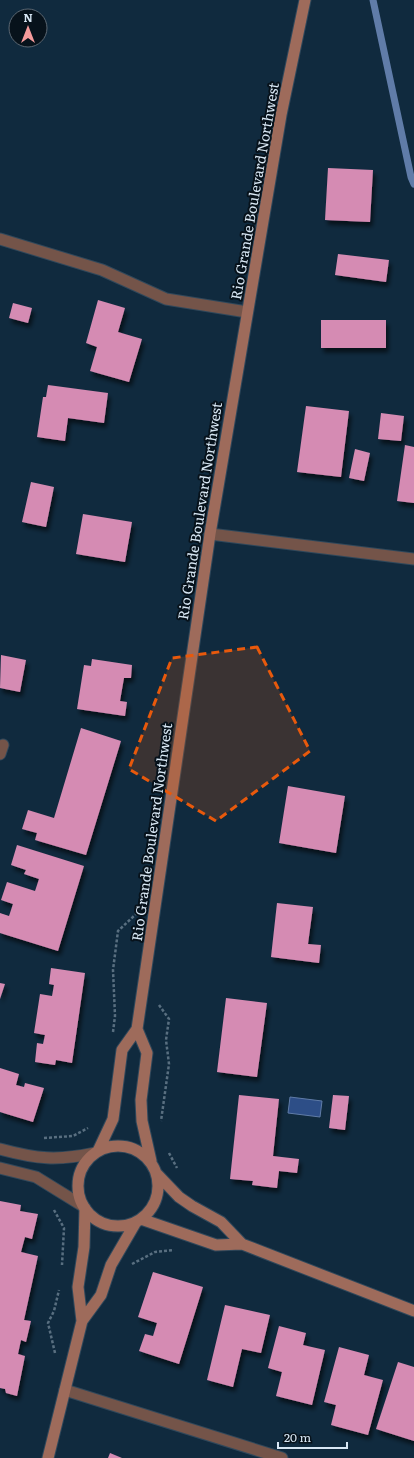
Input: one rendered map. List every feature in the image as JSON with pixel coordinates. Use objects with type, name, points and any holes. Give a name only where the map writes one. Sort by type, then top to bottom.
[{"type":"main road","name":"Rio Grande Boulevard Northwest","points":[[138,1029],[210,534],[281,115],[305,0]]},
{"type":"main road","points":[[97,1152],[113,1119],[122,1050],[138,1029]]},
{"type":"main road","points":[[82,1321],[101,1295],[111,1265],[138,1221],[152,1208],[158,1194],[159,1184],[142,1121],[141,1100],[147,1053],[138,1029]]},
{"type":"main road","points":[[242,1244],[221,1222],[179,1197],[154,1169],[144,1155],[128,1147],[109,1147],[97,1152],[86,1162],[79,1177],[79,1195],[84,1207],[92,1217],[102,1223],[113,1226],[125,1226],[138,1221],[216,1245],[242,1244],[414,1311]]},
{"type":"main road","points":[[48,1458],[82,1321],[78,1287],[84,1248],[84,1207]]},
{"type":"street","points":[[0,239],[102,270],[166,299],[247,312]]},
{"type":"street","points":[[210,534],[414,559]]},
{"type":"street","points":[[0,1149],[29,1157],[53,1159],[97,1152]]},
{"type":"street","points":[[0,1168],[36,1177],[84,1207]]},
{"type":"street","points":[[65,1390],[282,1458]]},
{"type":"path","points":[[112,1035],[115,1016],[112,970],[118,931]]},
{"type":"path","points":[[161,1122],[169,1064],[166,1040],[169,1019]]},
{"type":"path","points":[[38,1138],[60,1138],[73,1136],[91,1126]]},
{"type":"path","points":[[167,1150],[179,1171]]},
{"type":"path","points":[[51,1206],[64,1228],[62,1266]]},
{"type":"path","points":[[128,1269],[132,1264],[154,1252],[170,1250],[181,1252]]},
{"type":"path","points":[[48,1323],[54,1311],[59,1288]]},
{"type":"highlighted area","points":[[257,647],[310,751],[216,821],[129,769],[172,658]]},
{"type":"water","points":[[290,1097],[322,1101],[320,1117],[288,1113]]},
{"type":"building","points":[[328,168],[373,170],[370,222],[325,220]]},
{"type":"building","points":[[338,254],[389,260],[386,282],[335,275]]},
{"type":"building","points":[[98,300],[125,308],[118,332],[142,339],[129,382],[90,371],[97,347],[86,343]]},
{"type":"building","points":[[13,303],[32,308],[28,323],[9,318]]},
{"type":"building","points":[[321,320],[386,320],[386,348],[321,348]]},
{"type":"building","points":[[48,385],[108,393],[104,423],[68,418],[65,441],[37,437],[43,397],[46,397]]},
{"type":"building","points":[[306,406],[349,411],[341,477],[297,472]]},
{"type":"building","points":[[381,413],[404,416],[401,441],[378,439]]},
{"type":"building","points":[[405,445],[414,447],[414,503],[397,501]]},
{"type":"building","points":[[355,449],[370,453],[364,481],[349,478]]},
{"type":"building","points":[[31,482],[54,487],[46,527],[22,522]]},
{"type":"building","points":[[83,514],[132,522],[125,562],[76,554]]},
{"type":"building","points":[[1,655],[26,660],[20,692],[0,688]]},
{"type":"building","points":[[92,659],[132,665],[131,678],[124,678],[120,701],[127,702],[125,716],[77,709],[84,665],[91,666]]},
{"type":"building","points":[[81,728],[121,741],[86,855],[35,840],[37,833],[22,829],[28,810],[54,818]]},
{"type":"building","points":[[288,786],[345,796],[336,853],[279,843]]},
{"type":"building","points":[[17,845],[84,866],[58,951],[0,933],[0,913],[9,916],[13,904],[1,900],[7,882],[35,891],[39,879],[24,874],[26,870],[11,865]]},
{"type":"building","points":[[277,903],[313,907],[308,944],[321,945],[319,963],[271,957]]},
{"type":"building","points":[[51,968],[85,973],[72,1063],[56,1060],[55,1065],[35,1062],[37,1043],[43,1044],[45,1035],[34,1033],[40,994],[52,996],[54,985],[49,984]]},
{"type":"building","points":[[0,983],[5,984],[0,999]]},
{"type":"building","points":[[226,998],[267,1003],[257,1077],[217,1072]]},
{"type":"building","points":[[0,1068],[19,1074],[16,1085],[24,1087],[25,1083],[44,1088],[33,1122],[0,1112]]},
{"type":"building","points":[[239,1095],[279,1099],[273,1156],[299,1159],[297,1173],[279,1171],[277,1188],[252,1185],[253,1181],[230,1179]]},
{"type":"building","points":[[333,1095],[349,1096],[345,1130],[329,1128]]},
{"type":"building","points":[[0,1201],[21,1205],[20,1211],[38,1214],[32,1239],[25,1237],[21,1252],[38,1256],[24,1320],[31,1321],[26,1342],[21,1340],[18,1354],[25,1356],[17,1396],[6,1393],[5,1389],[0,1388]]},
{"type":"building","points":[[153,1272],[203,1287],[179,1364],[139,1351],[145,1334],[153,1336],[157,1323],[138,1317]]},
{"type":"building","points":[[225,1305],[270,1315],[261,1353],[242,1349],[233,1387],[207,1380]]},
{"type":"building","points":[[279,1326],[306,1333],[303,1345],[325,1350],[312,1405],[276,1396],[282,1372],[268,1368]]},
{"type":"building","points":[[339,1347],[369,1355],[364,1375],[383,1380],[368,1435],[331,1425],[336,1405],[324,1402]]},
{"type":"building","points":[[398,1362],[414,1367],[414,1441],[376,1429]]},
{"type":"building","points":[[110,1453],[122,1458],[108,1458]]},
{"type":"waterway","points":[[373,0],[411,177],[414,184]]}]
